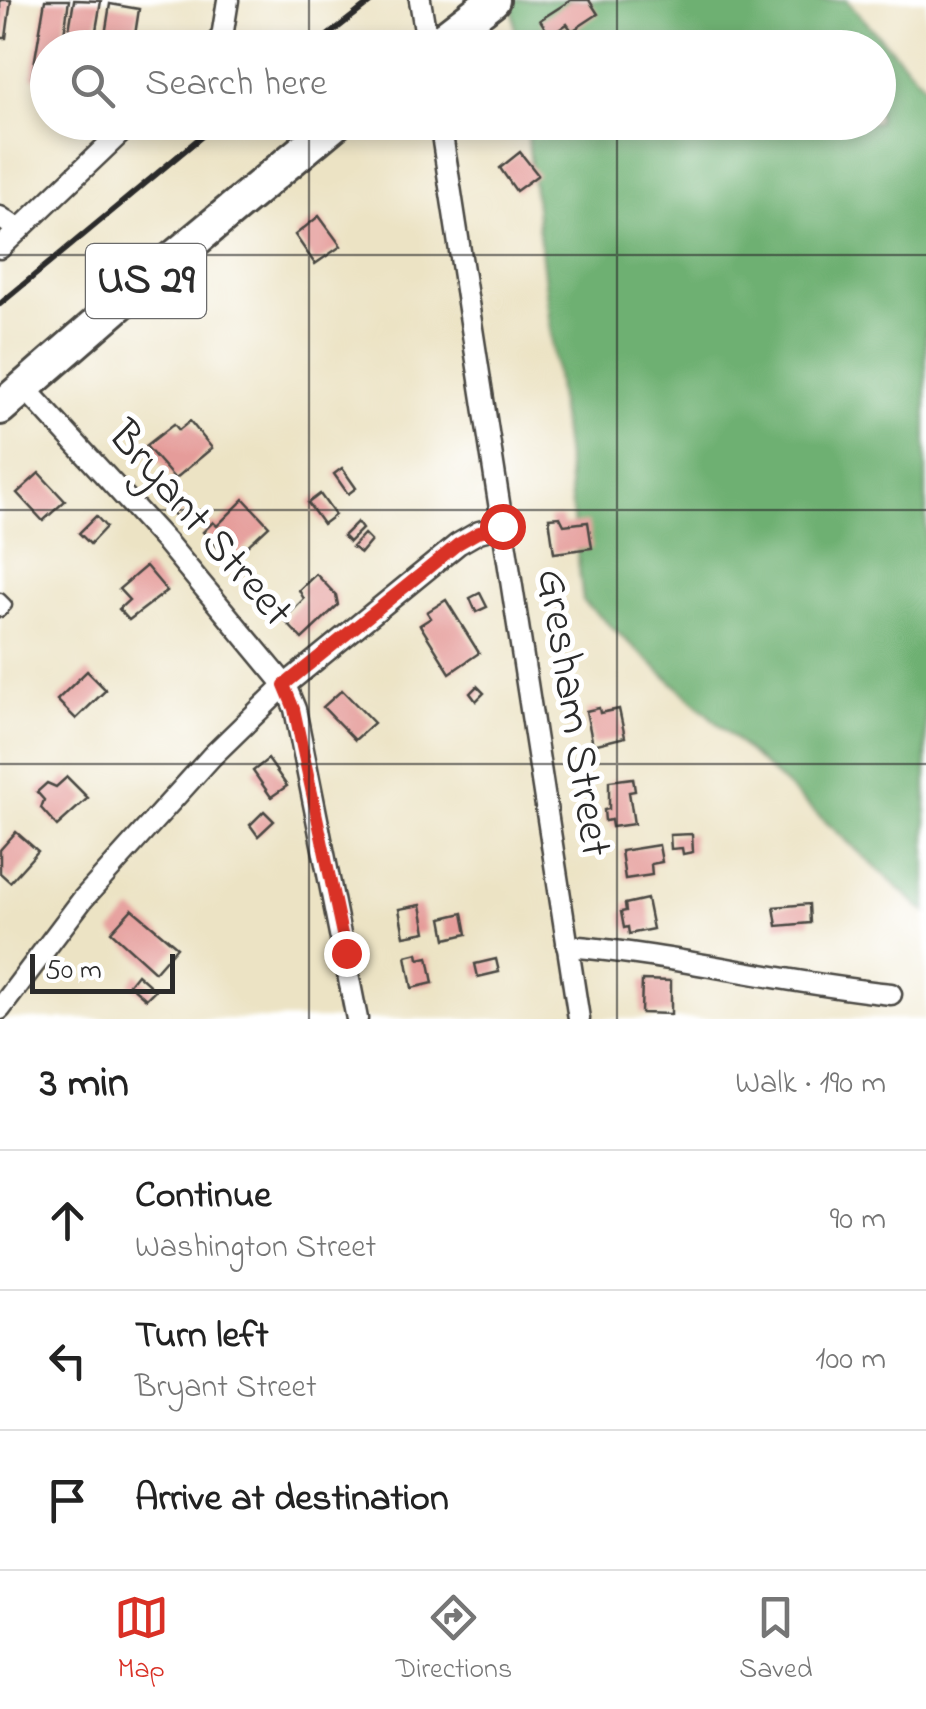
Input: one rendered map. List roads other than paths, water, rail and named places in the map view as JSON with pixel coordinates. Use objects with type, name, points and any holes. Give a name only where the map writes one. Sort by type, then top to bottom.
[{"type":"main road","points":[[453,30],[493,0]]},
{"type":"main road","name":"US 29","points":[[12,397],[316,140]]},
{"type":"street","points":[[223,30],[228,0]]},
{"type":"street","points":[[420,0],[426,30]]},
{"type":"street","points":[[0,248],[113,140]]},
{"type":"street","name":"Gresham Street","points":[[443,140],[578,1019]]},
{"type":"street","points":[[0,218],[19,230]]},
{"type":"street","name":"Bryant Street","points":[[12,397],[168,544],[284,685],[294,709],[357,1019]]},
{"type":"street","points":[[0,1009],[83,899],[212,756],[284,685],[458,544],[479,532],[502,526]]},
{"type":"street","points":[[567,946],[629,951],[829,988],[890,994]]},
{"type":"lane","points":[[0,599],[6,605],[0,611]]},
{"type":"railway","points":[[335,30],[373,0]]},
{"type":"railway","points":[[0,304],[197,140]]}]
